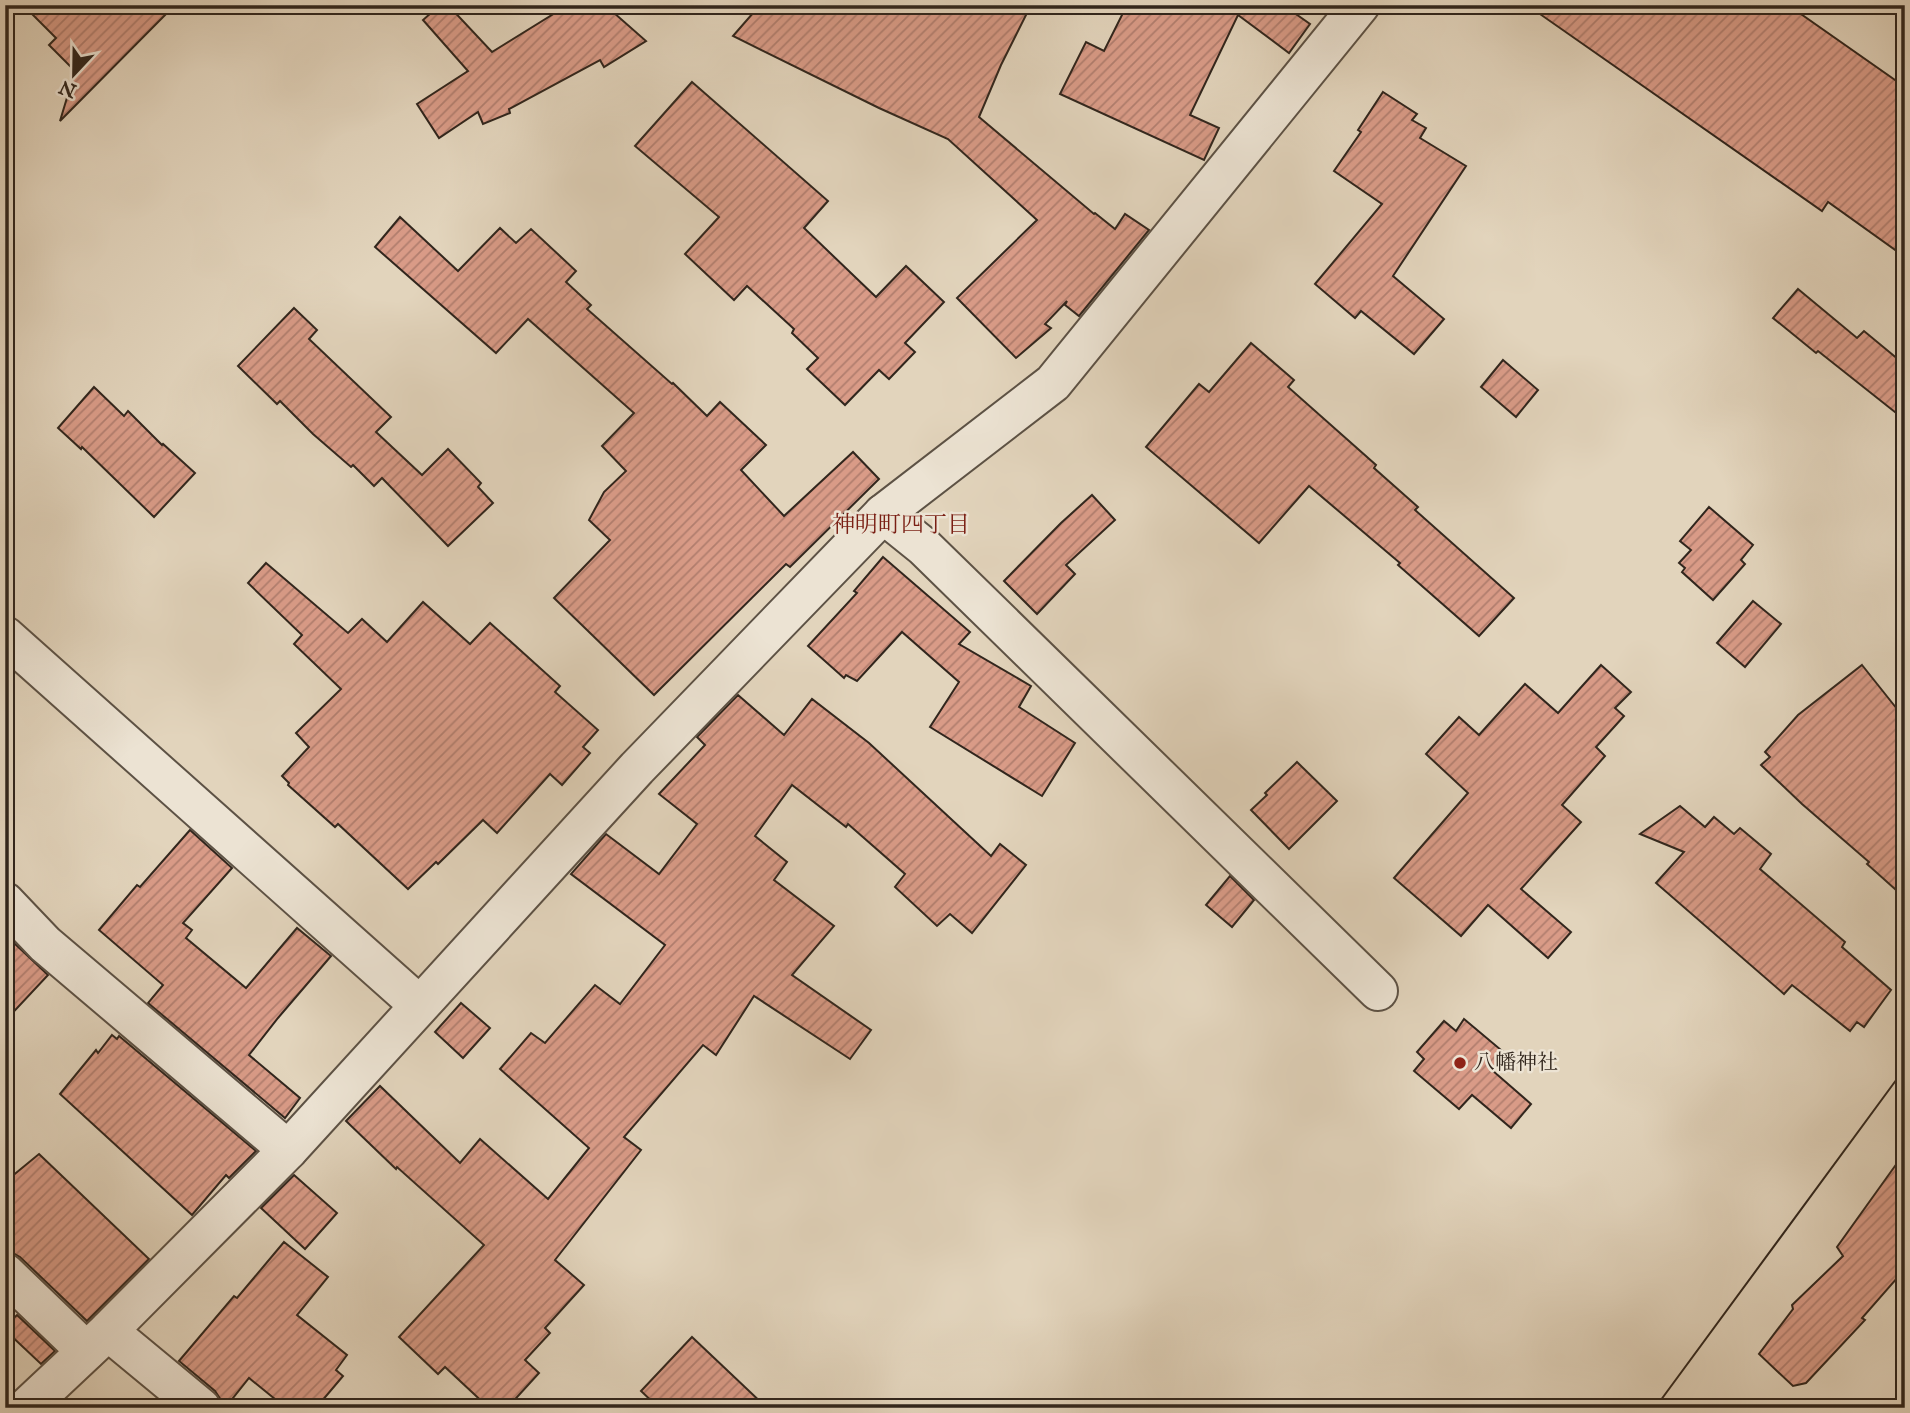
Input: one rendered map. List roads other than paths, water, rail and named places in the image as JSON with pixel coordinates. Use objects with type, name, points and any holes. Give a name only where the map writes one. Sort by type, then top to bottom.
[{"type":"street","points":[[26,1408],[288,1150],[637,768],[883,514],[1053,383],[1360,5]]},
{"type":"street","points":[[883,514],[924,547],[1378,991]]},
{"type":"street","points":[[5,636],[419,1005]]},
{"type":"street","points":[[5,902],[45,944],[288,1150]]},
{"type":"street","points":[[5,1273],[97,1341],[201,1408]]},
{"type":"tram line","points":[[1655,1408],[1905,1068]]},
{"type":"place","name":"八幡神社","points":[[1460,1063]]},
{"type":"district","name":"神明町四丁目","points":[[901,525]]}]
